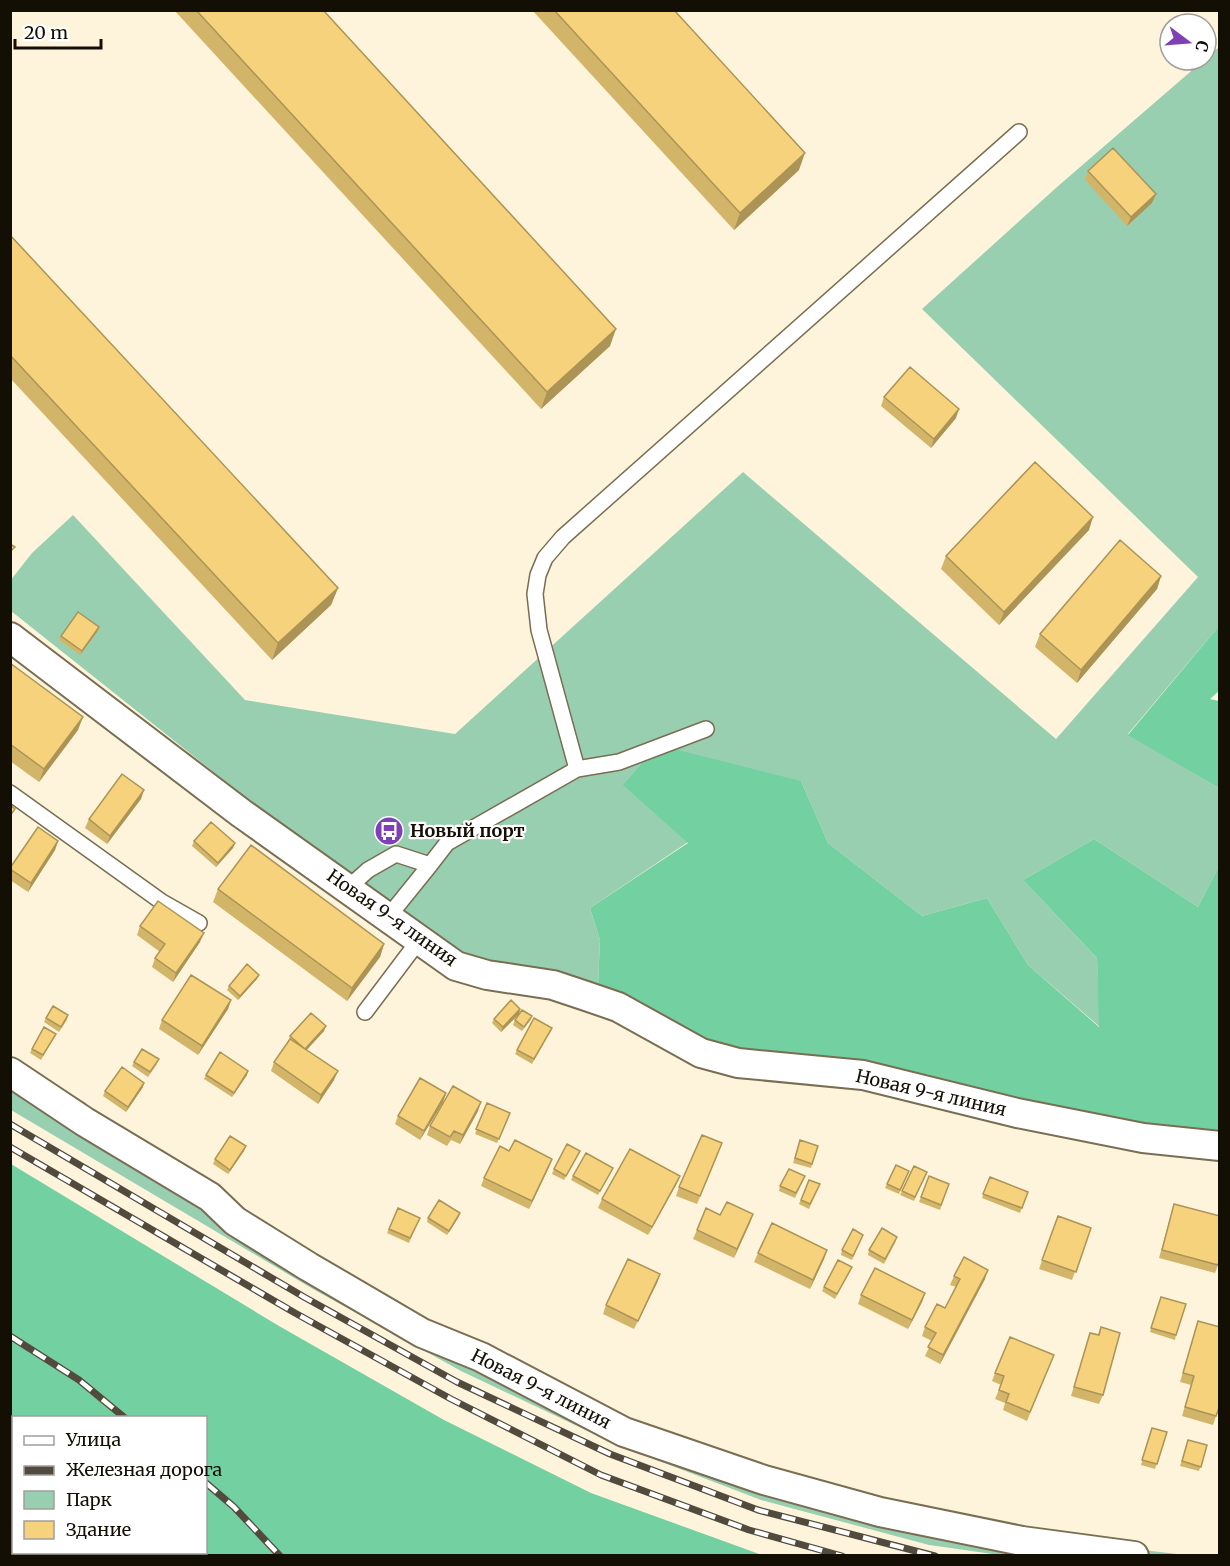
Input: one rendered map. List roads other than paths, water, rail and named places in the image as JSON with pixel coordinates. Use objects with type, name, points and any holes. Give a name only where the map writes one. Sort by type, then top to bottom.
[{"type":"street","name":"Новая 9-я линия","points":[[10,637],[241,813],[456,966],[487,975],[553,985],[618,1007],[701,1053],[738,1063],[863,1074],[1017,1113],[1143,1138],[1220,1146]]},
{"type":"street","name":"Новая 9-я линия","points":[[10,1072],[86,1122],[210,1197],[235,1221],[422,1333],[481,1357],[624,1432],[764,1480],[880,1512],[1022,1541],[1134,1556]]},
{"type":"lane","points":[[577,769],[539,630],[535,594],[538,575],[545,558],[563,537],[1018,132]]},
{"type":"lane","points":[[388,917],[447,843],[577,769],[619,762],[706,729]]},
{"type":"lane","points":[[10,793],[162,902],[199,923]]},
{"type":"lane","points":[[348,888],[368,870],[396,854],[430,865]]},
{"type":"lane","points":[[365,1012],[420,939]]},
{"type":"railway","points":[[10,1124],[304,1297],[457,1382],[610,1454],[758,1510],[935,1556]]},
{"type":"railway","points":[[10,1147],[295,1313],[451,1399],[601,1475],[749,1530],[842,1556]]},
{"type":"railway","points":[[10,1336],[79,1380],[123,1416]]},
{"type":"railway","points":[[207,1484],[234,1507],[280,1556]]},
{"type":"place","name":"Новый порт","points":[[389,831]]}]
